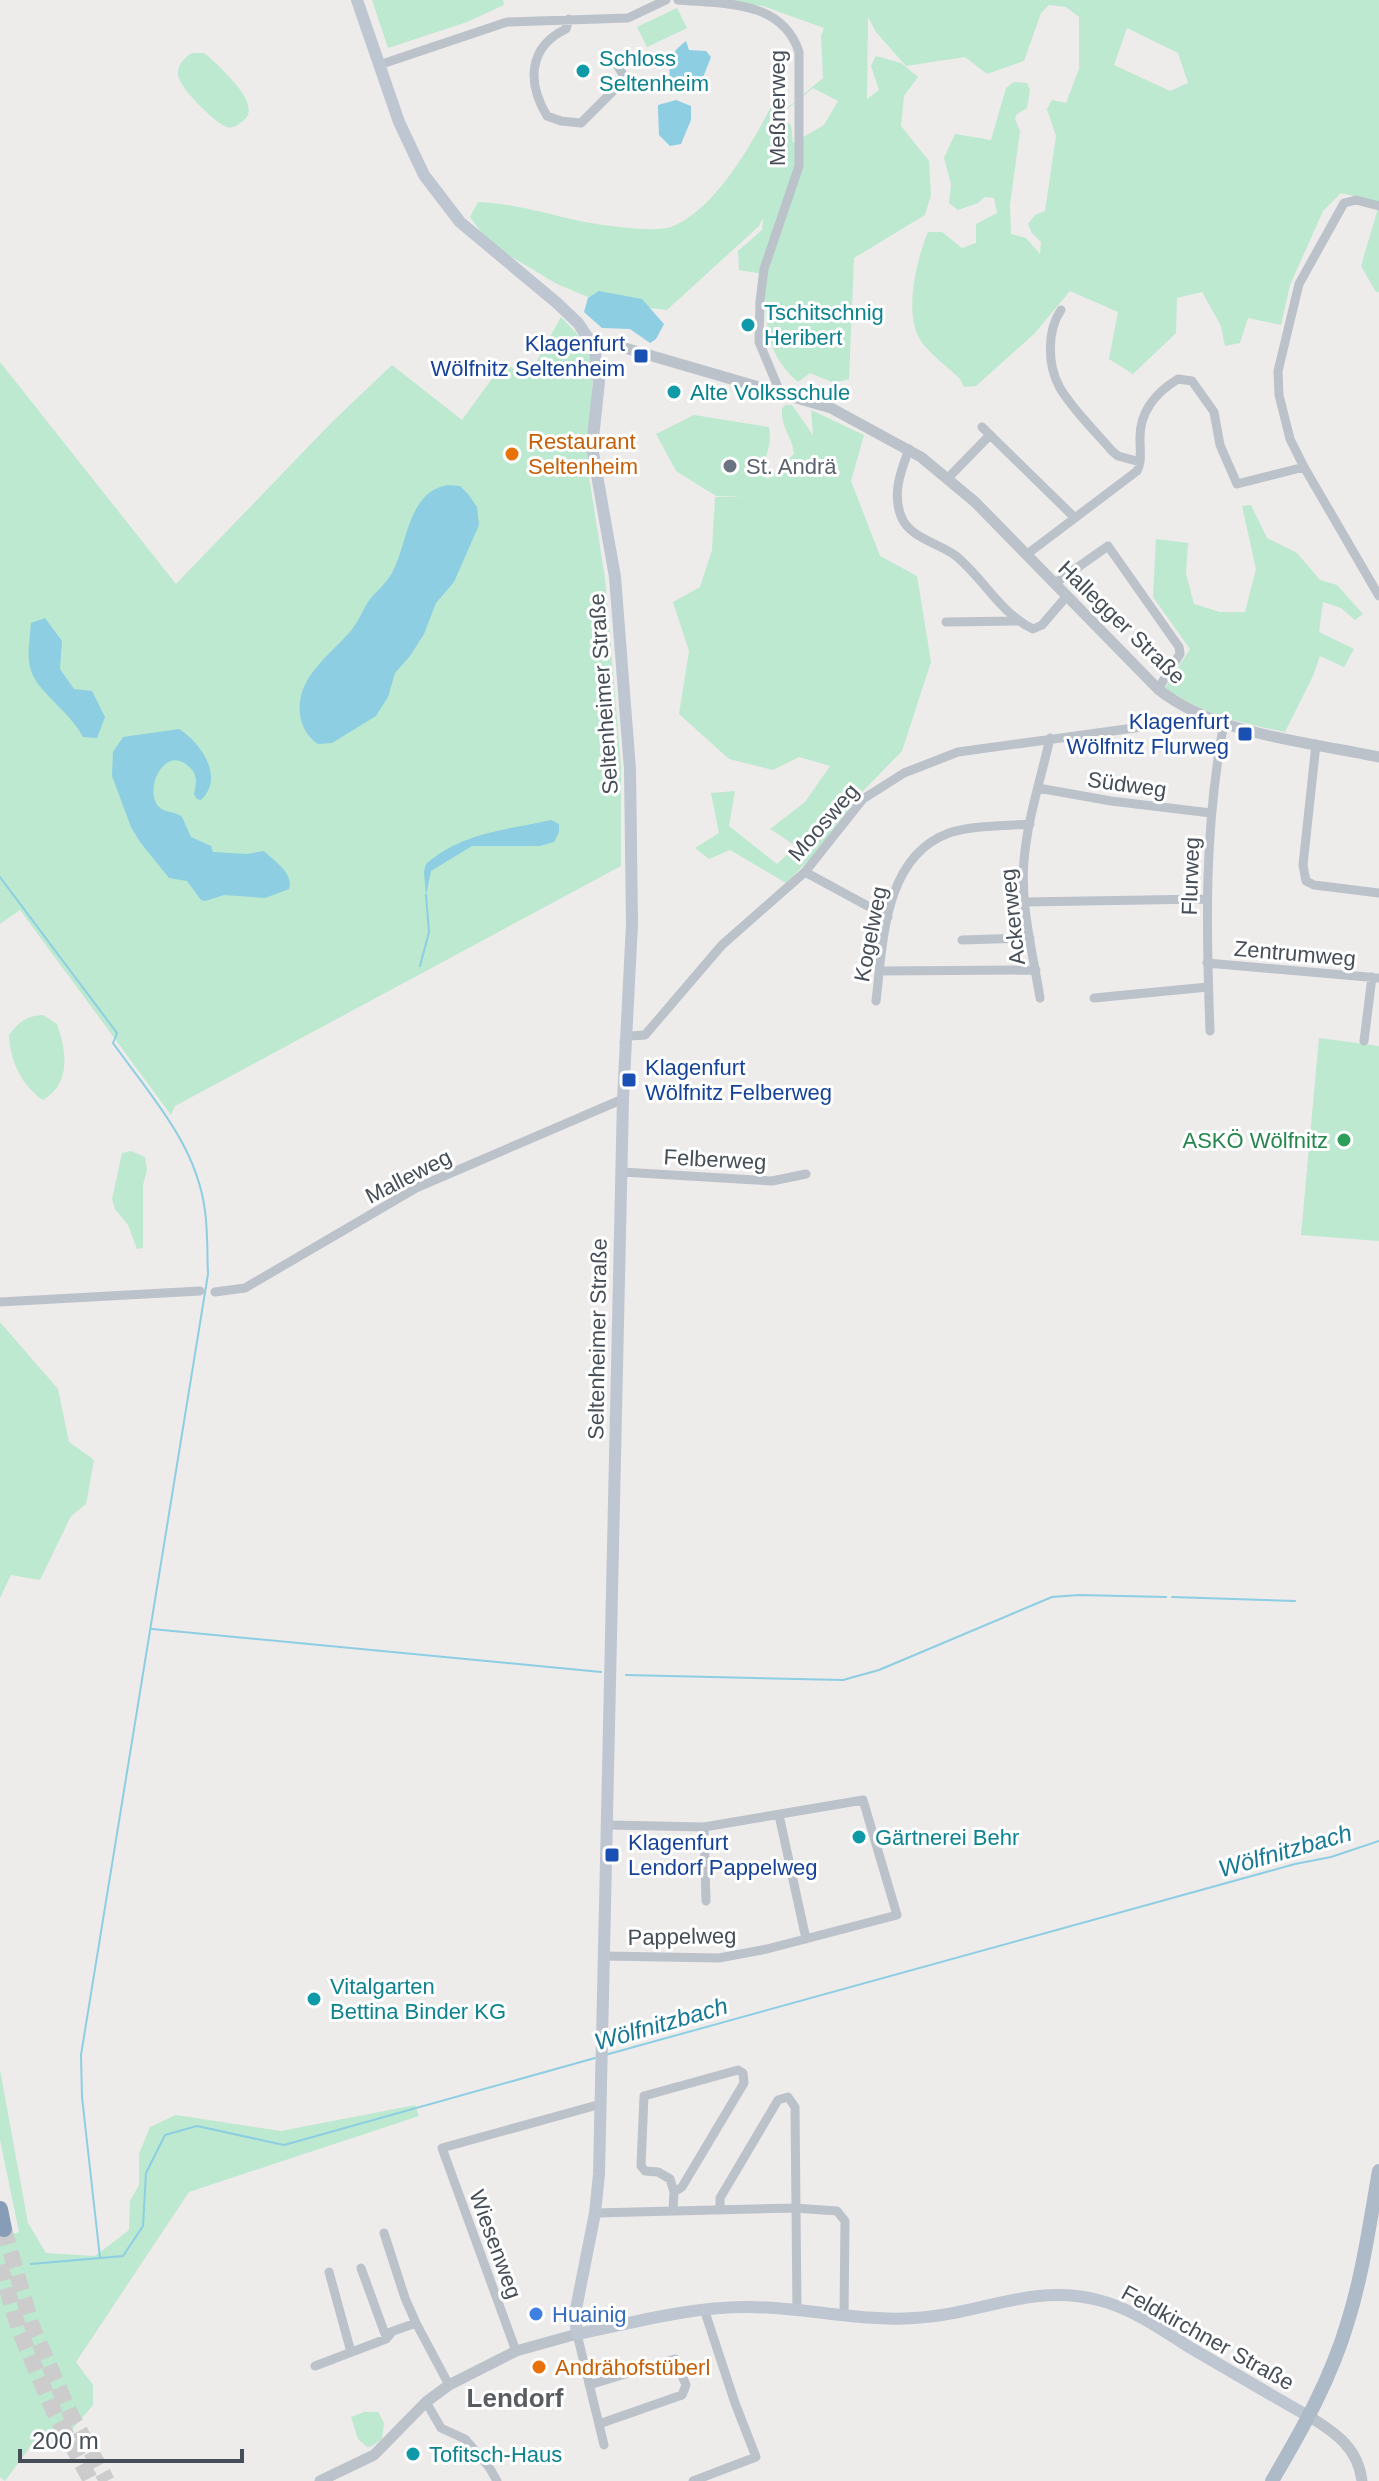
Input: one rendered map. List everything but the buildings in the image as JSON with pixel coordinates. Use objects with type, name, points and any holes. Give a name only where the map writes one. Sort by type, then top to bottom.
[{"type":"highway","points":[[0,2209],[4,2229]]},
{"type":"main road","points":[[357,0],[399,122],[424,175],[460,222],[557,303],[578,323],[594,347]]},
{"type":"main road","name":"Seltenheimer Straße","points":[[577,2334],[575,2314],[595,2213],[599,2174],[624,1042],[632,924],[630,769],[615,577],[592,447],[599,382],[594,347]]},
{"type":"main road","points":[[1272,2481],[1310,2417],[1348,2322],[1374,2223],[1379,2171]]},
{"type":"main road","name":"Feldkirchner Straße","points":[[577,2334],[704,2309],[747,2307],[877,2319],[916,2318],[950,2314],[1034,2294],[1081,2296],[1102,2300],[1143,2319],[1310,2417]]},
{"type":"street","points":[[379,65],[507,22],[628,18],[666,0]]},
{"type":"street","name":"Meßnerweg","points":[[678,0],[751,7],[769,12],[785,24],[794,36],[799,52],[799,166],[764,269],[760,301],[759,342],[780,392]]},
{"type":"street","points":[[569,19],[566,29],[552,36],[541,51],[534,70],[533,89],[547,116],[581,123],[588,118],[621,83],[623,75],[615,61]]},
{"type":"street","points":[[1379,206],[1356,200],[1344,203],[1299,284],[1278,371],[1279,395],[1290,439],[1379,596]]},
{"type":"street","points":[[1061,310],[1053,321],[1050,335],[1060,388],[1112,451],[1140,462],[1139,429],[1144,414],[1162,391],[1178,379],[1185,378],[1192,381],[1214,412],[1220,445],[1237,484],[1304,467]]},
{"type":"street","name":"Hallegger Straße","points":[[594,347],[618,346],[831,408],[909,449],[975,502],[1158,689],[1185,708],[1224,723],[1379,757]]},
{"type":"street","points":[[982,427],[1074,517]]},
{"type":"street","points":[[947,479],[990,435]]},
{"type":"street","points":[[909,449],[897,483],[897,503],[902,520],[921,538],[955,556],[1017,621],[1033,629],[1042,625],[1066,597]]},
{"type":"street","name":"Hallegger Straße","points":[[1026,555],[1132,477],[1140,462]]},
{"type":"street","points":[[1054,584],[1108,546],[1179,647],[1180,654],[1158,689]]},
{"type":"street","points":[[946,622],[1017,621]]},
{"type":"street","name":"Moosweg","points":[[624,1042],[630,1036],[645,1035],[722,945],[805,872],[856,805],[904,773],[958,752],[1203,717]]},
{"type":"street","name":"Flurweg","points":[[1210,1031],[1205,899],[1211,813],[1224,723]]},
{"type":"street","name":"Ackerweg","points":[[1040,998],[1025,902],[1023,865],[1050,738]]},
{"type":"street","points":[[1316,744],[1303,865],[1306,881],[1314,885],[1379,893]]},
{"type":"street","name":"Südweg","points":[[1038,788],[1211,813]]},
{"type":"street","name":"Kogelweg","points":[[876,1001],[888,917],[899,879],[908,866],[933,842],[951,832],[1030,824]]},
{"type":"street","points":[[805,872],[888,917]]},
{"type":"street","points":[[1025,902],[1205,899]]},
{"type":"street","points":[[962,940],[1030,938]]},
{"type":"street","name":"Zentrumweg","points":[[1207,963],[1375,978]]},
{"type":"street","points":[[880,971],[1036,970]]},
{"type":"street","points":[[1364,1041],[1375,978]]},
{"type":"street","points":[[1094,998],[1208,987]]},
{"type":"street","name":"Malleweg","points":[[215,1292],[245,1288],[416,1188],[623,1099]]},
{"type":"street","name":"Felberweg","points":[[622,1172],[772,1181],[806,1174]]},
{"type":"street","points":[[0,1302],[200,1291]]},
{"type":"street","name":"Pappelweg","points":[[604,1956],[719,1958],[767,1949],[897,1915],[863,1800],[704,1827],[608,1825]]},
{"type":"street","points":[[779,1815],[806,1939]]},
{"type":"street","name":"Pappelweg","points":[[704,1827],[706,1901]]},
{"type":"street","points":[[673,2211],[674,2192],[670,2179],[658,2172],[645,2171],[641,2166],[644,2096],[738,2070],[743,2073],[744,2083],[682,2187],[674,2192]]},
{"type":"street","points":[[720,2209],[720,2198],[778,2100],[788,2097],[795,2107],[797,2310]]},
{"type":"street","name":"Wiesenweg","points":[[516,2351],[442,2148],[601,2104]]},
{"type":"street","points":[[595,2213],[794,2208],[837,2211],[845,2221],[844,2316]]},
{"type":"street","points":[[384,2233],[405,2298],[449,2385]]},
{"type":"street","points":[[361,2268],[385,2334],[416,2323]]},
{"type":"street","points":[[329,2272],[351,2352]]},
{"type":"street","points":[[693,2481],[756,2457],[704,2309]]},
{"type":"street","points":[[315,2366],[386,2339],[392,2331]]},
{"type":"street","points":[[577,2334],[604,2445]]},
{"type":"street","name":"Feldkirchner Straße","points":[[320,2481],[340,2477],[374,2455],[426,2402],[449,2385],[516,2351],[577,2334]]},
{"type":"street","points":[[589,2385],[675,2359],[686,2385],[682,2395],[599,2424]]},
{"type":"street","points":[[426,2402],[441,2428],[465,2439],[497,2481]]},
{"type":"street","points":[[1310,2417],[1347,2443],[1356,2459],[1362,2481]]},
{"type":"green space","points":[[372,0],[503,0],[504,5],[467,22],[388,48]]},
{"type":"green space","points":[[712,0],[1379,0],[1379,202],[1341,193],[1323,211],[1290,285],[1281,325],[1248,318],[1240,343],[1225,346],[1221,326],[1202,292],[1177,298],[1176,333],[1133,374],[1109,359],[1118,312],[1070,291],[1034,334],[976,386],[964,387],[960,379],[919,338],[912,299],[916,270],[928,232],[942,232],[962,248],[976,243],[976,224],[997,213],[994,198],[985,197],[958,210],[949,203],[951,184],[944,158],[955,134],[991,140],[1006,88],[1014,82],[1027,83],[1030,90],[1027,108],[1015,119],[1020,131],[1010,205],[1011,234],[1026,238],[1040,254],[1041,242],[1028,224],[1035,215],[1045,211],[1056,136],[1047,109],[1052,100],[1066,103],[1079,69],[1079,17],[1066,7],[1049,5],[1041,13],[1024,61],[987,74],[965,57],[906,66],[876,32],[868,17],[867,99],[879,90],[871,66],[876,56],[901,63],[918,77],[904,96],[901,126],[929,161],[931,195],[925,215],[854,258],[849,379],[834,383],[810,373],[798,382],[778,358],[769,333],[764,274],[739,270],[738,251],[762,230],[763,218],[759,226],[667,310],[600,302],[557,284],[490,244],[470,217],[478,202],[580,221],[652,229],[671,227],[705,204],[734,169],[779,91],[779,115],[823,78],[821,36],[824,28],[763,6]],"holes":[[[1127,28],[1178,53],[1188,83],[1170,91],[1114,65]],[[813,88],[838,101],[824,125],[793,143],[791,125],[779,116]]]},
{"type":"green space","points":[[677,8],[687,28],[647,47],[637,27]]},
{"type":"green space","points":[[192,53],[208,56],[244,96],[248,113],[234,127],[214,119],[179,79],[178,70],[182,61]]},
{"type":"green space","points":[[1379,205],[1379,292],[1376,292],[1361,266]]},
{"type":"green space","points":[[561,317],[581,338],[593,377],[587,464],[605,578],[621,767],[621,866],[175,1106],[171,1115],[20,910],[0,924],[0,362],[176,584],[332,422],[392,365],[462,420],[504,362],[527,379]]},
{"type":"green space","points":[[785,405],[792,405],[813,435],[811,410],[864,435],[851,481],[880,556],[917,576],[931,662],[902,751],[863,791],[811,858],[786,883],[730,850],[709,859],[695,848],[719,833],[711,793],[735,791],[729,826],[777,864],[796,846],[770,829],[805,802],[830,766],[799,757],[773,770],[729,759],[679,714],[689,651],[673,602],[700,587],[712,550],[715,497],[745,497],[716,496],[676,471],[656,434],[694,415],[769,427],[768,450],[758,472],[768,479],[794,454],[783,422],[782,409]]},
{"type":"green space","points":[[1251,505],[1267,538],[1297,553],[1320,580],[1337,585],[1363,614],[1355,620],[1341,608],[1323,602],[1319,632],[1354,649],[1344,667],[1320,656],[1285,732],[1222,716],[1194,705],[1165,688],[1190,649],[1153,597],[1156,539],[1188,543],[1186,574],[1194,604],[1220,612],[1245,612],[1256,569],[1242,506]]},
{"type":"green space","points":[[43,1015],[57,1024],[63,1044],[64,1065],[59,1085],[43,1100],[29,1088],[18,1072],[9,1035],[23,1020]]},
{"type":"green space","name":"ASKÖ Wölfnitz","points":[[1319,1038],[1379,1046],[1379,1241],[1301,1235]]},
{"type":"green space","points":[[131,1151],[145,1157],[147,1170],[143,1185],[143,1248],[137,1249],[128,1225],[115,1209],[112,1199],[122,1153]]},
{"type":"green space","points":[[0,1322],[58,1389],[69,1442],[94,1460],[86,1504],[71,1516],[40,1580],[11,1575],[0,1598]]},
{"type":"green space","points":[[0,2070],[28,2223],[46,2253],[95,2256],[129,2230],[130,2201],[139,2185],[139,2154],[150,2127],[176,2115],[281,2131],[415,2105],[419,2116],[189,2192],[76,2362],[93,2385],[93,2405],[59,2445],[33,2443],[5,2481],[0,2477],[0,2238],[19,2232],[0,2140]]},
{"type":"green space","points":[[364,2412],[378,2412],[384,2423],[382,2439],[367,2447],[358,2439],[351,2417]]},
{"type":"water","points":[[686,41],[689,50],[706,51],[711,57],[700,85],[688,85],[670,77],[672,56]]},
{"type":"water","points":[[676,100],[691,106],[691,120],[681,144],[670,146],[659,135],[658,105]]},
{"type":"water","points":[[599,291],[642,299],[664,324],[656,339],[650,343],[630,329],[602,328],[584,312],[588,298]]},
{"type":"water","points":[[448,485],[460,486],[468,494],[477,507],[479,525],[454,582],[436,603],[424,634],[395,673],[388,697],[376,716],[332,743],[318,744],[308,735],[301,718],[300,700],[309,677],[353,628],[368,602],[390,577],[416,508],[434,490]]},
{"type":"water","points":[[45,618],[62,641],[60,669],[74,689],[92,691],[105,717],[97,738],[83,737],[33,676],[29,657],[31,623]]},
{"type":"water","points":[[179,729],[202,752],[211,781],[201,800],[197,799],[193,771],[179,761],[171,761],[158,772],[155,781],[153,791],[159,807],[182,817],[191,837],[211,846],[213,852],[247,854],[264,851],[286,873],[289,889],[265,898],[224,895],[201,900],[187,881],[169,878],[140,842],[131,827],[112,776],[113,752],[123,737]]},
{"type":"water","points":[[551,820],[559,824],[554,842],[540,846],[472,846],[431,871],[426,895],[426,864],[440,853],[486,834]]},
{"type":"waterway","points":[[0,877],[117,1033],[113,1043],[170,1122],[192,1164],[200,1187],[207,1227],[208,1274],[81,2055],[82,2097],[100,2258]]},
{"type":"waterway","points":[[420,966],[429,932],[426,895]]},
{"type":"waterway","points":[[626,1675],[843,1680],[879,1670],[1052,1597],[1166,1597]]},
{"type":"waterway","points":[[1172,1597],[1295,1601]]},
{"type":"waterway","points":[[152,1629],[601,1672]]},
{"type":"waterway","name":"Wölfnitzbach","points":[[605,2055],[1295,1864],[1331,1857],[1379,1841]]},
{"type":"waterway","name":"Wölfnitzbach","points":[[31,2264],[123,2256],[143,2226],[146,2173],[165,2135],[197,2126],[284,2145],[595,2058]]},
{"type":"tunnel","points":[[4,2229],[32,2326],[69,2411],[107,2481]]},
{"type":"tunnel","points":[[0,2265],[19,2330],[54,2412],[91,2481]]},
{"type":"place","name":"Schloss Seltenheim","points":[[583,71]]},
{"type":"place","name":"Tschitschnig Heribert","points":[[748,325]]},
{"type":"place","name":"Klagenfurt Wölfnitz Seltenheim","points":[[641,356]]},
{"type":"place","name":"Alte Volksschule","points":[[674,392]]},
{"type":"place","name":"Restaurant Seltenheim","points":[[512,454]]},
{"type":"place","name":"St. Andrä","points":[[730,466]]},
{"type":"place","name":"Klagenfurt Wölfnitz Flurweg","points":[[1245,734]]},
{"type":"place","name":"Klagenfurt Wölfnitz Felberweg","points":[[629,1080]]},
{"type":"place","name":"ASKÖ Wölfnitz","points":[[1344,1140]]},
{"type":"place","name":"Gärtnerei Behr","points":[[859,1837]]},
{"type":"place","name":"Klagenfurt Lendorf Pappelweg","points":[[612,1855]]},
{"type":"place","name":"Vitalgarten Bettina Binder KG","points":[[314,1999]]},
{"type":"place","name":"Huainig","points":[[536,2314]]},
{"type":"place","name":"Andrähofstüberl","points":[[539,2367]]},
{"type":"place","name":"Tofitsch-Haus","points":[[413,2454]]},
{"type":"district","name":"Lendorf","points":[[515,2398]]}]
